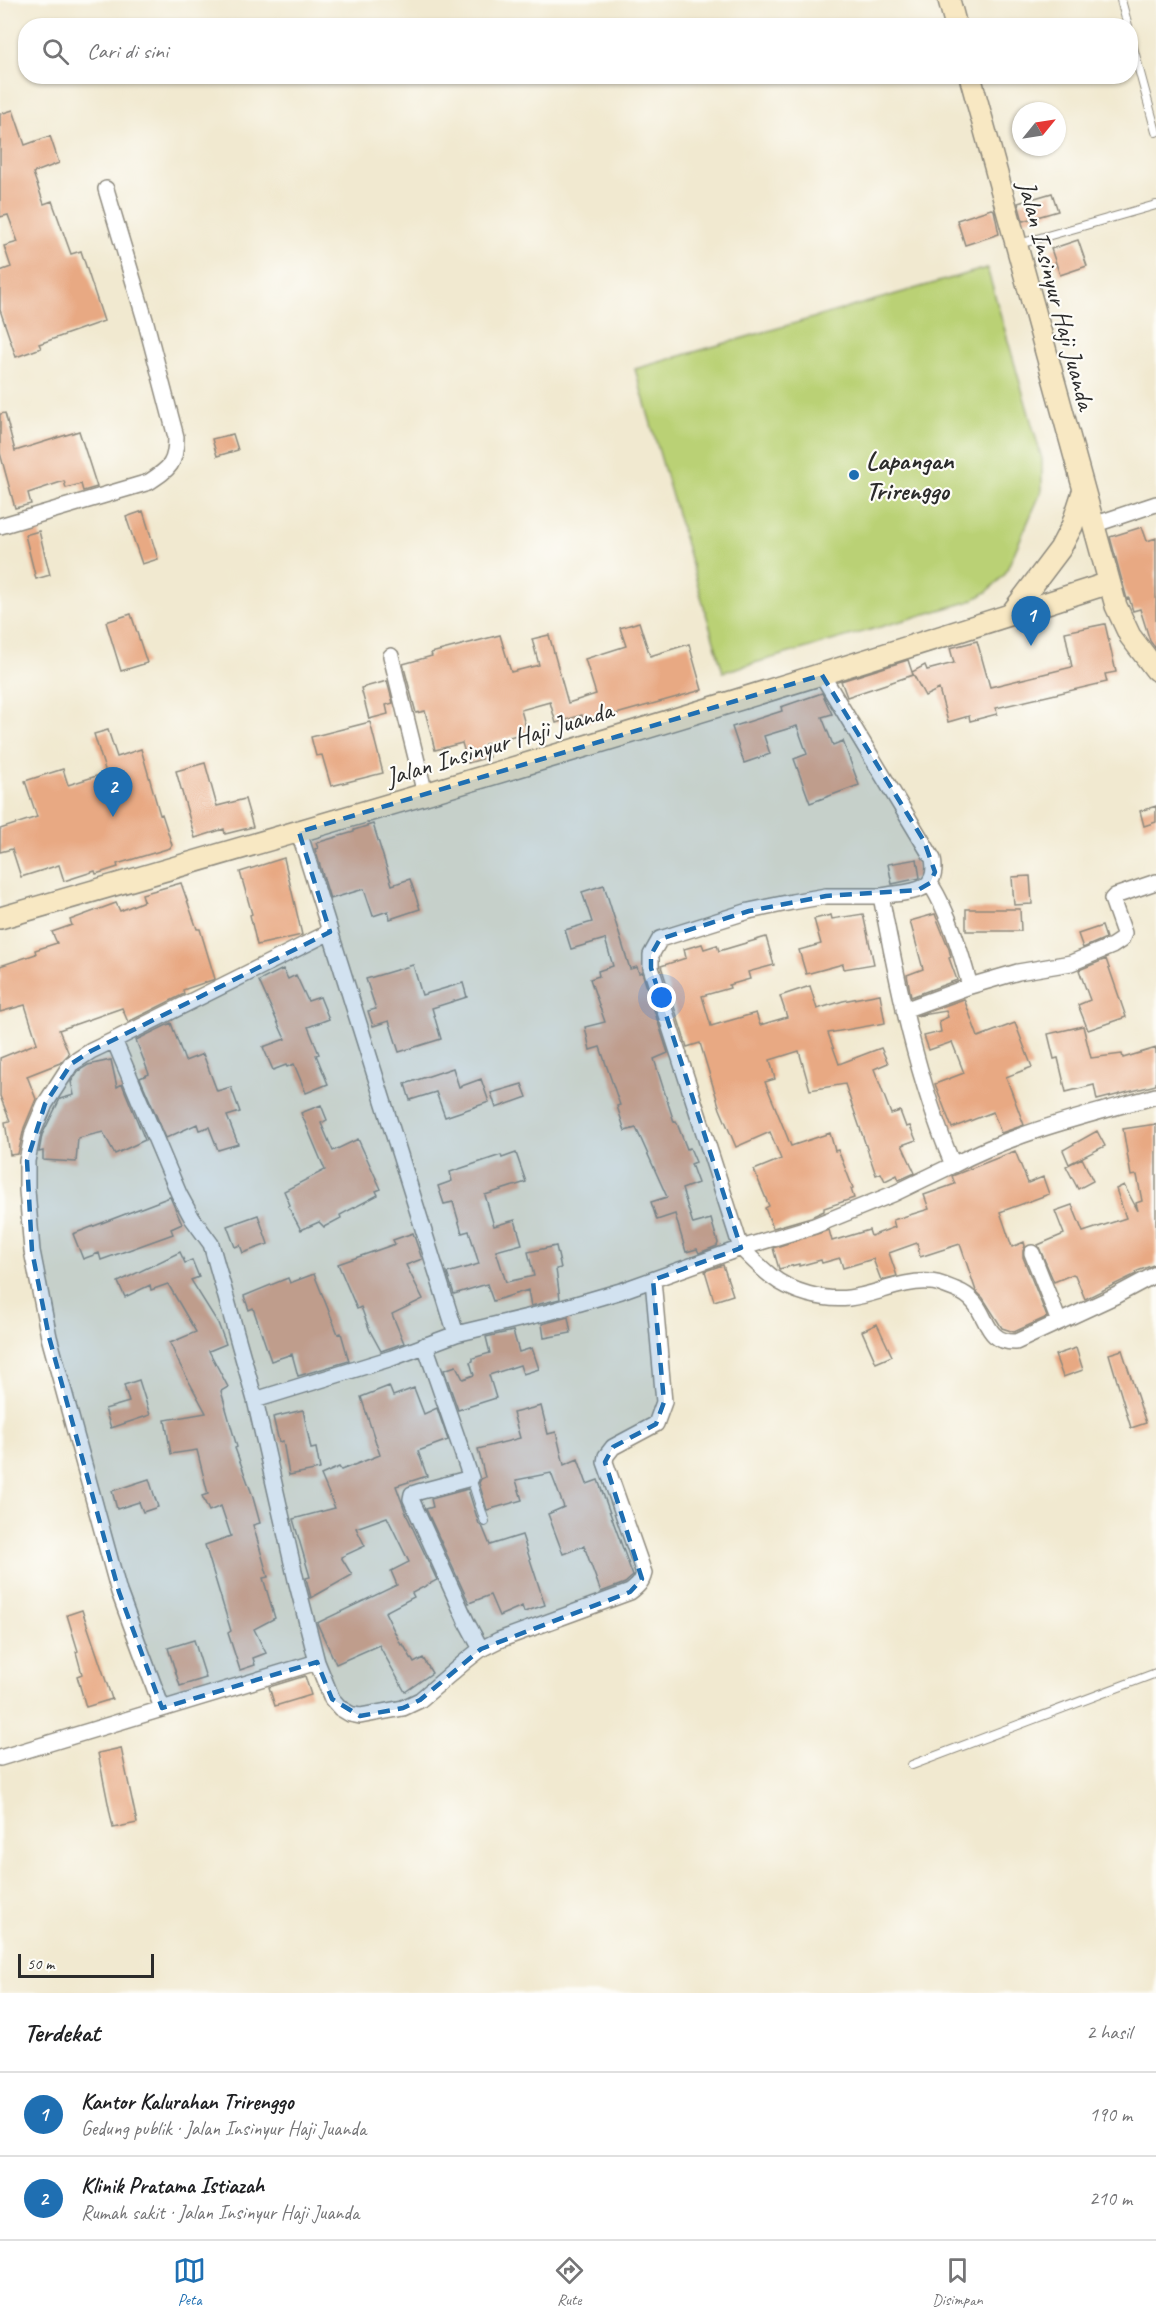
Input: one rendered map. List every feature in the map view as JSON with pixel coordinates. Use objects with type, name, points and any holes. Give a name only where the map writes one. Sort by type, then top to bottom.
[{"type":"main road","points":[[949,0],[954,18]]},
{"type":"main road","name":"Jalan Insinyur Haji Juanda","points":[[972,84],[1116,606],[1130,636],[1156,670]]},
{"type":"main road","points":[[1011,615],[1060,549],[1072,526],[1083,492]]},
{"type":"main road","name":"Jalan Insinyur Haji Juanda","points":[[0,918],[299,832],[822,675],[1109,583]]},
{"type":"street","points":[[0,526],[149,482],[173,463],[176,438],[146,323],[106,189]]},
{"type":"street","points":[[1092,525],[1156,504]]},
{"type":"street","points":[[391,656],[425,794]]},
{"type":"street","points":[[822,675],[929,850],[935,872],[930,883],[918,890],[881,896],[825,896],[749,911],[660,939],[651,955],[651,968],[741,1248],[773,1278],[805,1293],[828,1298],[849,1298],[910,1283],[930,1282],[953,1288],[966,1294],[976,1303],[994,1336],[1004,1342],[1016,1342],[1156,1274]]},
{"type":"street","points":[[299,832],[456,1334]]},
{"type":"street","points":[[904,1010],[970,986],[1018,972],[1071,963],[1112,946],[1121,940],[1124,933],[1112,899],[1156,882]]},
{"type":"street","points":[[930,883],[950,924],[970,986]]},
{"type":"street","points":[[881,896],[904,1010],[930,1103],[953,1165]]},
{"type":"street","points":[[162,1708],[118,1592],[49,1336],[32,1251],[27,1190],[27,1161],[33,1132],[45,1104],[72,1064],[91,1051],[330,932]]},
{"type":"street","points":[[114,1040],[175,1186],[192,1218],[211,1244],[255,1400],[317,1662],[332,1699],[345,1711],[360,1716],[396,1710],[420,1700],[482,1649],[500,1640],[630,1592],[642,1580],[644,1573],[604,1462],[613,1447],[656,1424],[664,1402],[653,1280]]},
{"type":"street","points":[[255,1400],[392,1358],[456,1334],[549,1312],[653,1280],[741,1248],[776,1239],[846,1214],[982,1151],[1035,1132],[1156,1096]]},
{"type":"street","points":[[1032,1253],[1059,1322]]},
{"type":"street","points":[[425,1345],[471,1478],[412,1494],[411,1499],[467,1623],[482,1649]]},
{"type":"street","points":[[0,1758],[317,1662]]},
{"type":"lane","points":[[1121,0],[1126,18]]},
{"type":"lane","points":[[1138,63],[1156,132]]},
{"type":"lane","points":[[1016,245],[1156,205]]},
{"type":"lane","points":[[471,1478],[485,1522]]},
{"type":"lane","points":[[912,1765],[1156,1673]]},
{"type":"highlighted area","points":[[822,675],[924,841],[935,872],[930,883],[918,890],[826,896],[749,911],[660,939],[651,955],[651,968],[741,1248],[653,1280],[664,1402],[656,1424],[613,1447],[605,1462],[642,1579],[630,1592],[481,1649],[420,1700],[403,1708],[360,1716],[332,1699],[317,1662],[162,1708],[119,1592],[49,1337],[32,1251],[27,1161],[45,1104],[71,1064],[91,1051],[330,932],[299,832]]},
{"type":"green space","name":"Lapangan Trirenggo","points":[[987,268],[1042,459],[1042,490],[1005,574],[987,592],[971,601],[723,672],[635,369]]},
{"type":"building","points":[[13,110],[25,145],[50,136],[59,163],[33,173],[44,204],[52,201],[71,254],[81,251],[104,321],[39,344],[41,348],[16,357],[0,310],[0,271],[11,267],[4,246],[18,242],[8,215],[0,217],[0,114]]},
{"type":"building","points":[[1052,193],[1058,211],[1023,221],[1018,203]]},
{"type":"building","points":[[994,210],[999,234],[965,245],[957,220]]},
{"type":"building","points":[[1078,240],[1087,266],[1060,275],[1051,249]]},
{"type":"building","points":[[5,413],[15,451],[79,431],[97,487],[83,491],[81,484],[66,488],[64,481],[28,493],[31,504],[15,508],[0,453],[0,414]]},
{"type":"building","points":[[233,434],[238,450],[217,456],[212,439]]},
{"type":"building","points":[[143,511],[158,559],[142,564],[126,517]]},
{"type":"building","points":[[1142,527],[1147,541],[1156,538],[1156,649],[1150,641],[1140,609],[1133,611],[1129,598],[1127,599],[1110,537]]},
{"type":"building","points":[[39,531],[50,575],[36,579],[25,535]]},
{"type":"building","points":[[131,614],[147,663],[121,671],[106,622]]},
{"type":"building","points":[[639,622],[650,656],[689,644],[702,690],[584,723],[582,715],[556,723],[550,702],[521,710],[527,732],[485,744],[489,757],[468,763],[462,743],[435,750],[425,711],[416,713],[403,664],[432,656],[431,653],[500,635],[511,672],[539,665],[532,639],[549,635],[568,703],[596,694],[585,659],[626,646],[620,628]]},
{"type":"building","points":[[1105,624],[1116,672],[1105,674],[1107,682],[996,708],[997,714],[970,721],[969,716],[948,722],[939,689],[925,696],[912,672],[925,665],[927,670],[954,663],[950,648],[977,641],[990,687],[1072,667],[1065,632]]},
{"type":"building","points":[[908,660],[913,675],[847,697],[841,681]]},
{"type":"building","points":[[387,681],[393,703],[386,705],[388,714],[369,719],[361,688]]},
{"type":"building","points":[[822,693],[832,714],[822,717],[833,745],[843,741],[859,785],[810,803],[794,759],[807,754],[797,726],[764,736],[770,754],[744,763],[732,727],[782,711],[781,707]]},
{"type":"building","points":[[370,722],[383,773],[331,786],[322,755],[316,756],[311,737]]},
{"type":"building","points":[[108,730],[117,757],[141,749],[160,815],[162,814],[172,845],[170,848],[117,864],[118,867],[96,874],[95,871],[64,881],[59,865],[21,877],[12,849],[0,852],[0,829],[37,817],[25,781],[63,769],[68,785],[106,773],[94,734]]},
{"type":"building","points":[[205,763],[217,806],[245,799],[253,827],[225,834],[224,829],[195,838],[176,771]]},
{"type":"building","points":[[1156,806],[1156,822],[1144,826],[1140,811]]},
{"type":"building","points":[[373,824],[392,885],[410,879],[420,909],[390,919],[388,911],[373,916],[364,889],[330,899],[315,849],[318,848],[316,843]]},
{"type":"building","points":[[284,858],[302,935],[257,945],[250,915],[252,914],[240,872]]},
{"type":"building","points":[[917,859],[920,878],[892,884],[888,864]]},
{"type":"building","points":[[1030,876],[1032,904],[1014,905],[1012,877]]},
{"type":"building","points":[[181,883],[197,929],[200,929],[215,979],[183,990],[184,994],[128,1022],[122,1008],[59,1030],[69,1054],[60,1063],[27,1076],[36,1099],[24,1128],[18,1154],[10,1155],[5,1122],[10,1121],[0,1096],[0,1058],[37,1043],[25,1005],[0,1012],[0,966],[36,954],[35,950],[57,943],[52,932],[72,925],[70,920],[116,903],[120,911],[144,901],[142,894]]},
{"type":"building","points":[[604,885],[630,969],[637,967],[639,973],[642,972],[668,1053],[654,1059],[674,1122],[676,1121],[687,1149],[690,1148],[696,1162],[691,1164],[698,1183],[682,1189],[693,1224],[711,1219],[718,1243],[717,1246],[699,1253],[697,1249],[686,1252],[675,1214],[657,1220],[651,1202],[667,1197],[636,1128],[625,1131],[617,1106],[620,1105],[600,1047],[590,1050],[585,1027],[605,1022],[590,979],[599,976],[598,971],[613,966],[605,939],[571,949],[565,930],[592,922],[582,892]]},
{"type":"building","points":[[966,909],[1020,909],[1021,931],[966,931]]},
{"type":"building","points":[[863,914],[874,964],[844,969],[843,964],[806,974],[799,950],[821,944],[814,919],[831,915],[832,919]]},
{"type":"building","points":[[935,914],[949,949],[951,957],[949,958],[957,980],[911,997],[907,975],[923,969],[910,921]]},
{"type":"building","points":[[1102,926],[1106,938],[1083,948],[1078,934]]},
{"type":"building","points":[[766,937],[774,965],[748,972],[750,979],[729,985],[730,988],[702,996],[711,1026],[756,1013],[760,1025],[787,1017],[780,996],[810,986],[817,1009],[880,994],[885,1023],[828,1033],[839,1064],[881,1048],[888,1063],[874,1069],[891,1114],[900,1111],[906,1127],[910,1126],[916,1140],[902,1145],[915,1173],[899,1180],[897,1175],[885,1181],[881,1173],[876,1175],[845,1084],[810,1090],[799,1051],[770,1060],[775,1079],[765,1082],[791,1146],[830,1133],[835,1151],[838,1150],[853,1188],[851,1189],[854,1198],[824,1208],[824,1211],[811,1217],[773,1228],[765,1208],[769,1206],[754,1170],[781,1159],[770,1132],[736,1147],[720,1109],[700,1043],[687,1047],[661,966],[686,958],[684,949],[702,944],[704,949],[717,945],[719,951]]},
{"type":"building","points":[[1106,959],[1126,1017],[1088,1030],[1078,1005],[1090,1000],[1079,970]]},
{"type":"building","points":[[413,965],[422,995],[463,983],[467,997],[432,1008],[441,1039],[399,1052],[389,1021],[373,1026],[368,1011],[376,1009],[366,979]]},
{"type":"building","points":[[283,969],[288,979],[296,975],[308,1001],[320,997],[329,1019],[308,1027],[328,1084],[306,1093],[294,1064],[273,1070],[263,1047],[285,1039],[259,981]]},
{"type":"building","points":[[964,999],[978,1037],[1015,1023],[1032,1067],[1006,1077],[1024,1125],[1001,1133],[993,1112],[952,1128],[935,1084],[964,1073],[952,1042],[929,1050],[924,1036],[941,1032],[939,1021],[948,1017],[946,1011],[916,1016]]},
{"type":"building","points":[[171,1023],[185,1061],[203,1054],[217,1091],[231,1087],[240,1112],[227,1116],[238,1144],[218,1150],[209,1127],[199,1130],[197,1124],[166,1138],[140,1078],[149,1074],[136,1040]]},
{"type":"building","points":[[1083,1026],[1091,1058],[1122,1054],[1123,1058],[1156,1048],[1156,1085],[1097,1100],[1094,1085],[1066,1092],[1058,1058],[1054,1059],[1048,1034]]},
{"type":"building","points":[[111,1060],[117,1087],[122,1084],[145,1140],[115,1154],[103,1132],[78,1138],[76,1162],[43,1160],[43,1151],[39,1152],[42,1135],[60,1099],[74,1095],[71,1082],[78,1071],[88,1065]]},
{"type":"building","points":[[453,1068],[459,1087],[481,1079],[489,1102],[445,1117],[436,1092],[410,1100],[405,1084]]},
{"type":"building","points":[[522,1084],[527,1097],[496,1108],[491,1093]]},
{"type":"building","points":[[321,1105],[327,1120],[321,1123],[333,1151],[358,1139],[381,1189],[376,1191],[378,1195],[340,1215],[341,1218],[324,1227],[319,1222],[301,1230],[288,1206],[290,1205],[284,1191],[325,1170],[301,1113]]},
{"type":"building","points":[[1156,1124],[1156,1264],[1135,1272],[1136,1274],[1085,1299],[1075,1275],[1054,1282],[1038,1245],[1064,1234],[1055,1211],[1072,1205],[1083,1232],[1126,1218],[1116,1189],[1124,1185],[1138,1211],[1136,1203],[1142,1201],[1137,1175],[1131,1176],[1123,1129]]},
{"type":"building","points":[[1097,1131],[1105,1146],[1069,1164],[1063,1150]]},
{"type":"building","points":[[1015,1151],[1028,1183],[1043,1177],[1049,1194],[1000,1212],[1012,1247],[1024,1242],[1023,1257],[1047,1317],[1014,1332],[1002,1328],[976,1291],[960,1244],[920,1257],[917,1243],[889,1253],[897,1276],[881,1280],[873,1259],[843,1268],[840,1258],[779,1269],[773,1248],[829,1230],[832,1241],[869,1230],[871,1236],[895,1227],[893,1220],[929,1209],[924,1195],[955,1184],[952,1176]]},
{"type":"building","points":[[516,1153],[526,1182],[485,1195],[494,1226],[515,1220],[522,1244],[496,1251],[506,1282],[534,1276],[528,1252],[556,1246],[561,1268],[556,1269],[560,1299],[531,1306],[528,1290],[493,1301],[487,1284],[454,1294],[447,1273],[479,1264],[469,1231],[462,1233],[453,1202],[444,1204],[438,1186],[452,1181],[450,1172],[501,1155],[502,1158]]},
{"type":"building","points":[[1082,1158],[1093,1181],[1078,1189],[1066,1166]]},
{"type":"building","points":[[170,1197],[182,1224],[171,1229],[173,1234],[101,1260],[99,1253],[83,1259],[73,1234]]},
{"type":"building","points":[[258,1215],[268,1244],[243,1253],[240,1245],[235,1247],[227,1226]]},
{"type":"building","points":[[413,1233],[422,1259],[406,1265],[423,1299],[392,1314],[404,1343],[381,1351],[361,1307],[357,1309],[338,1264],[395,1244],[393,1240]]},
{"type":"building","points":[[180,1252],[185,1263],[192,1260],[199,1277],[191,1280],[218,1323],[226,1344],[209,1351],[228,1387],[221,1391],[237,1447],[235,1448],[260,1523],[253,1525],[268,1577],[263,1578],[275,1618],[254,1629],[266,1653],[253,1658],[255,1665],[240,1670],[228,1633],[231,1631],[205,1545],[231,1536],[221,1506],[209,1511],[202,1496],[208,1494],[197,1450],[171,1454],[165,1420],[206,1413],[170,1343],[196,1332],[168,1284],[151,1290],[150,1285],[125,1297],[118,1282]]},
{"type":"building","points":[[723,1265],[733,1295],[714,1301],[705,1271]]},
{"type":"building","points":[[314,1274],[338,1334],[341,1333],[349,1361],[298,1376],[292,1354],[271,1361],[253,1308],[249,1310],[244,1296],[288,1278],[290,1283]]},
{"type":"building","points":[[568,1317],[571,1333],[544,1338],[542,1324]]},
{"type":"building","points":[[877,1324],[892,1356],[876,1363],[862,1331]]},
{"type":"building","points":[[513,1331],[519,1352],[532,1348],[539,1369],[523,1374],[520,1365],[489,1375],[496,1398],[458,1410],[444,1370],[456,1366],[463,1379],[474,1375],[470,1362],[473,1358],[490,1353],[486,1337]]},
{"type":"building","points":[[1076,1348],[1083,1370],[1063,1377],[1055,1355]]},
{"type":"building","points":[[1122,1350],[1146,1423],[1131,1428],[1109,1354]]},
{"type":"building","points":[[139,1380],[150,1415],[111,1428],[105,1409],[129,1402],[124,1385]]},
{"type":"building","points":[[389,1386],[393,1396],[414,1388],[424,1414],[437,1408],[448,1440],[418,1451],[427,1476],[396,1486],[407,1516],[437,1580],[412,1593],[414,1597],[385,1612],[401,1645],[403,1644],[414,1663],[423,1658],[432,1673],[405,1692],[379,1645],[336,1664],[317,1623],[397,1585],[391,1571],[409,1562],[387,1517],[356,1528],[365,1546],[341,1557],[352,1575],[311,1598],[306,1578],[310,1577],[293,1519],[335,1508],[321,1475],[380,1455],[361,1397]]},
{"type":"building","points":[[541,1406],[548,1434],[556,1432],[564,1465],[578,1459],[587,1484],[598,1480],[633,1576],[625,1583],[601,1592],[584,1546],[563,1554],[548,1514],[564,1507],[551,1473],[516,1480],[522,1500],[487,1510],[479,1483],[485,1477],[478,1449],[520,1438],[513,1413]]},
{"type":"building","points":[[303,1410],[311,1449],[316,1448],[320,1469],[289,1475],[283,1441],[279,1442],[273,1417]]},
{"type":"building","points":[[149,1479],[158,1507],[143,1512],[139,1502],[117,1509],[112,1491]]},
{"type":"building","points":[[468,1489],[479,1524],[490,1545],[522,1535],[545,1605],[524,1612],[522,1606],[499,1616],[490,1595],[469,1603],[426,1509],[433,1507],[431,1499]]},
{"type":"building","points":[[82,1610],[112,1699],[86,1707],[77,1676],[82,1674],[76,1652],[78,1651],[67,1615]]},
{"type":"building","points":[[194,1640],[206,1678],[180,1686],[168,1648]]},
{"type":"building","points":[[305,1676],[311,1695],[275,1706],[269,1687]]},
{"type":"building","points":[[121,1748],[137,1823],[113,1828],[98,1753]]},
{"type":"place","name":"Lapangan Trirenggo","points":[[854,475]]},
{"type":"place","name":"Kantor Kalurahan Trirenggo","points":[[1031,646]]},
{"type":"place","name":"Klinik Pratama Istiazah","points":[[113,817]]}]
